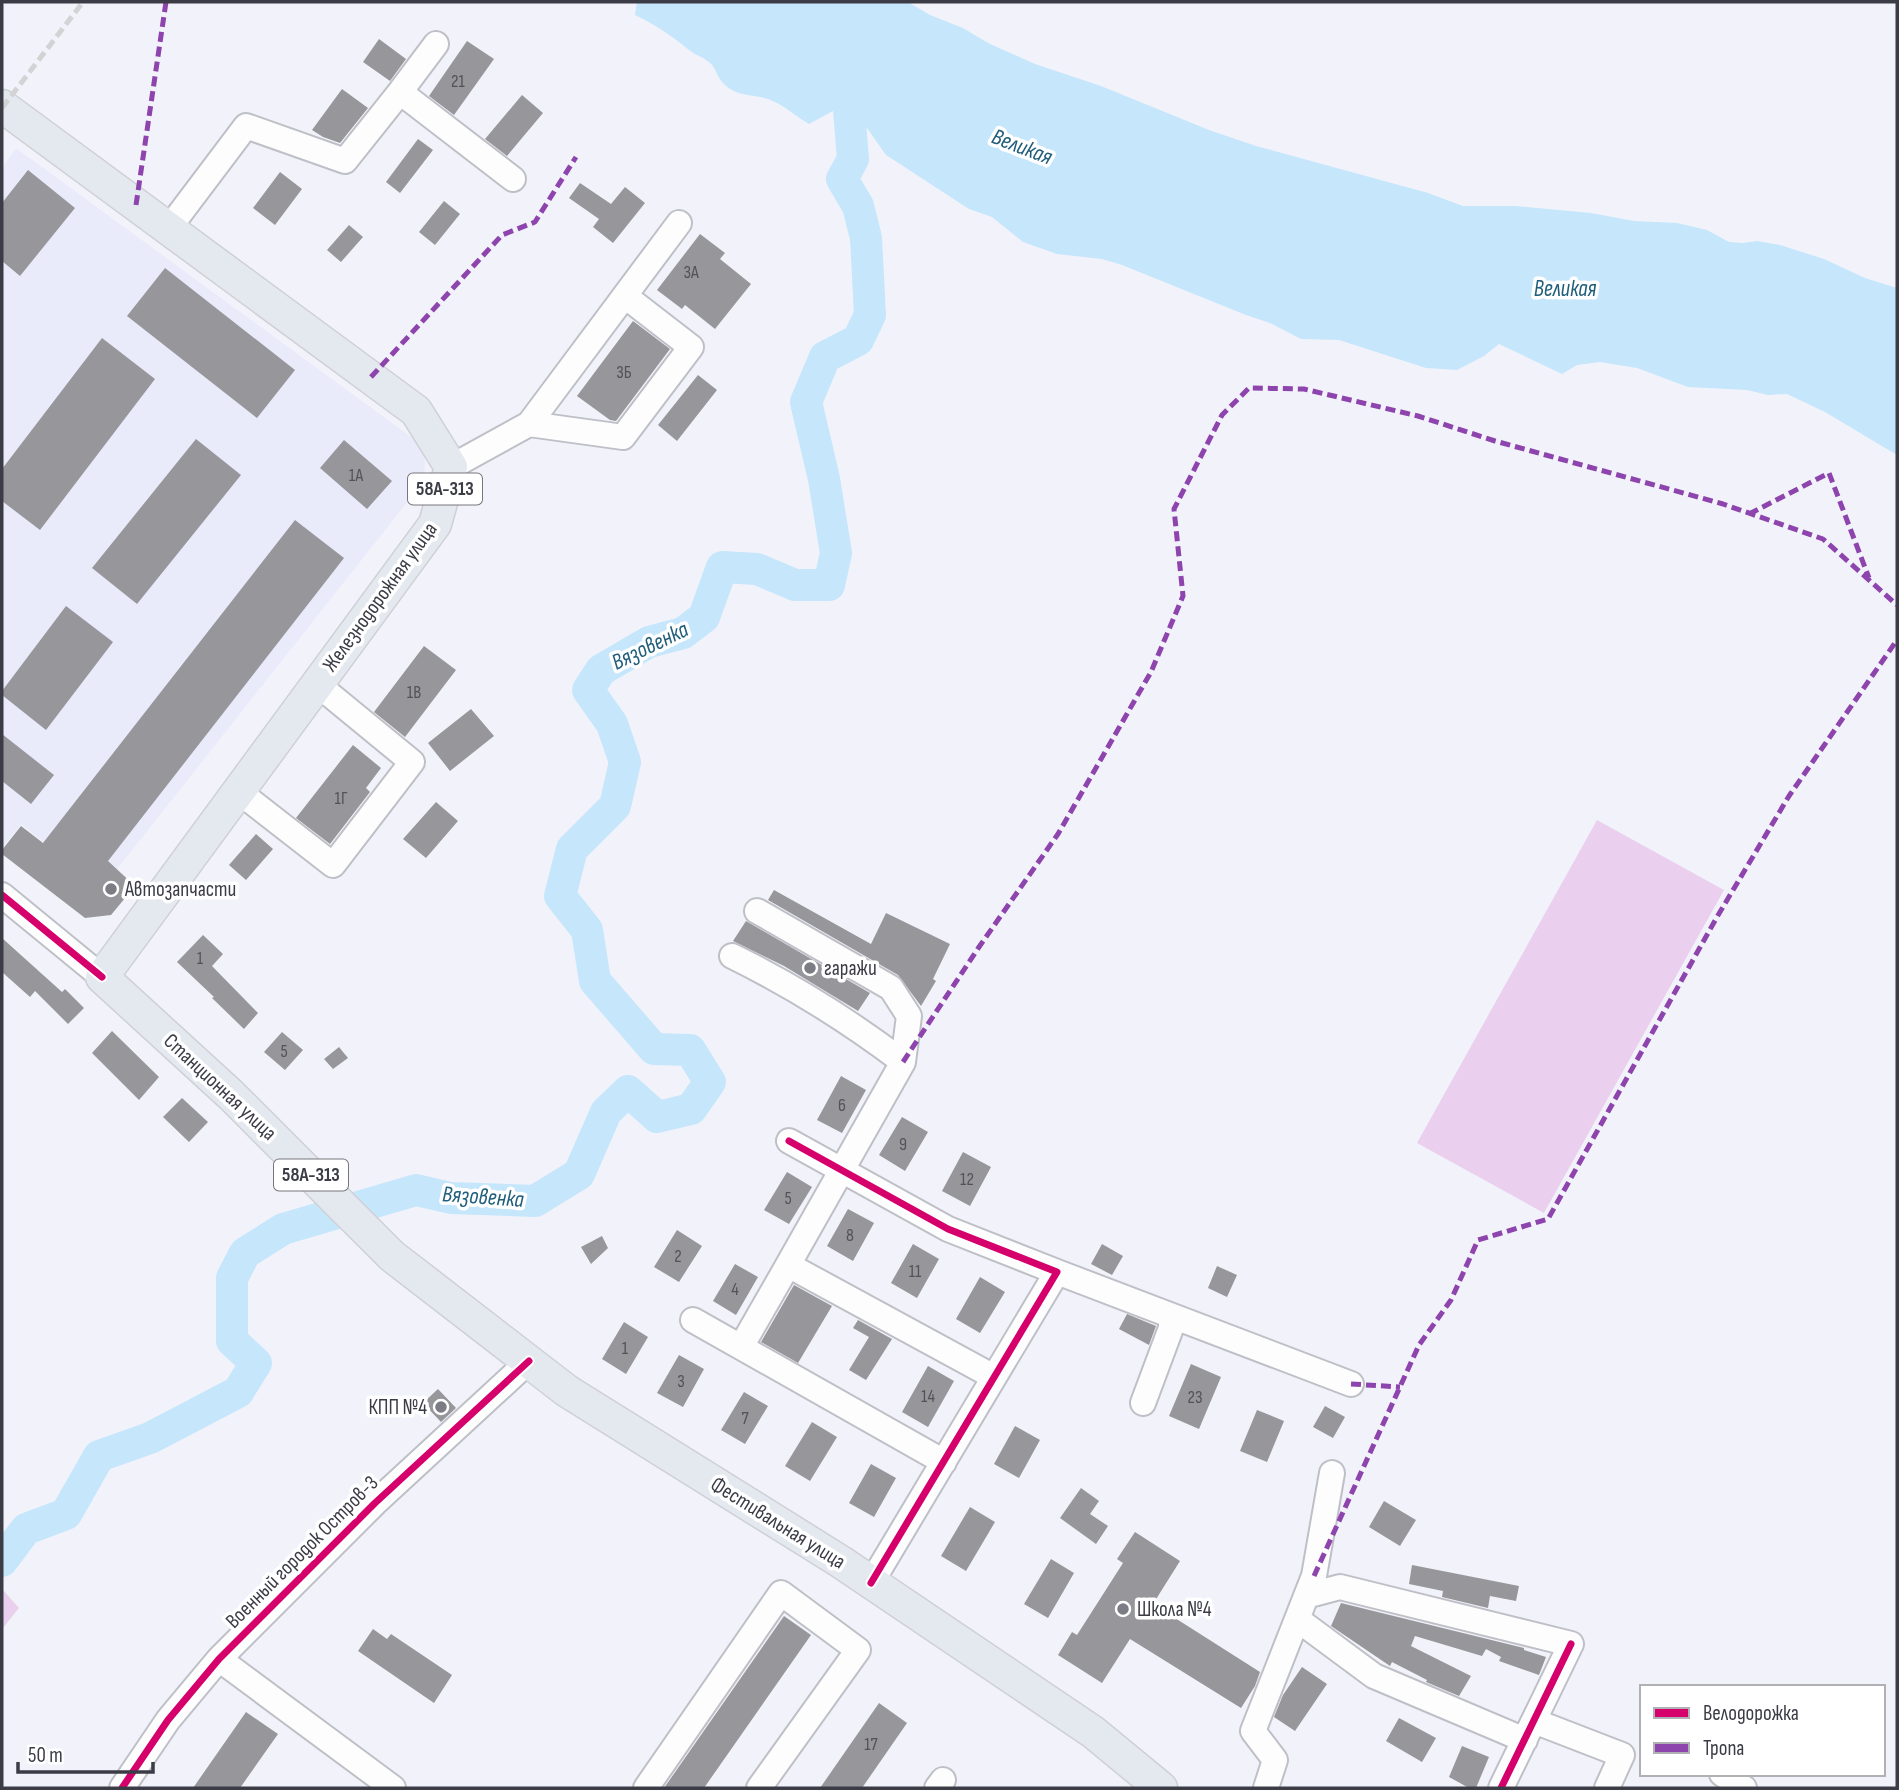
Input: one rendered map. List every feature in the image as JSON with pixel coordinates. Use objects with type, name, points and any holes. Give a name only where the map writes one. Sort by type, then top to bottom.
[{"type":"main road","name":"58А-313","points":[[4,108],[416,411],[451,467]]},
{"type":"main road","name":"Железнодорожная улица","points":[[102,977],[435,524],[451,467]]},
{"type":"main road","name":"Станционная улица","points":[[102,977],[231,1095],[392,1256],[529,1362]]},
{"type":"main road","name":"Фестивальная улица","points":[[529,1362],[568,1391],[871,1583],[1093,1732],[1161,1788]]},
{"type":"street","points":[[169,229],[246,126],[345,161],[436,44]]},
{"type":"street","points":[[400,92],[513,179]]},
{"type":"street","points":[[451,467],[529,424],[679,223]]},
{"type":"street","points":[[529,424],[623,437],[691,347],[625,296]]},
{"type":"street","points":[[238,791],[333,865],[412,762],[317,684]]},
{"type":"street","points":[[2,895],[102,977]]},
{"type":"street","points":[[741,1347],[903,1062],[909,1016],[891,988],[757,911]]},
{"type":"street","points":[[732,956],[810,997],[861,1030],[903,1062]]},
{"type":"street","points":[[789,1141],[948,1229],[1351,1384]]},
{"type":"street","points":[[788,1265],[994,1377]]},
{"type":"street","points":[[871,1583],[1057,1272]]},
{"type":"street","points":[[1143,1403],[1171,1328],[1171,1316]]},
{"type":"street","points":[[694,1320],[944,1462]]},
{"type":"street","name":"Военный городок Остров-3","points":[[122,1788],[168,1720],[219,1658],[375,1503],[529,1362]]},
{"type":"street","points":[[1266,1788],[1275,1760],[1252,1731],[1314,1576],[1332,1473]]},
{"type":"street","points":[[1301,1607],[1340,1587],[1571,1644],[1501,1788]]},
{"type":"street","points":[[646,1788],[781,1593],[858,1650],[759,1788]]},
{"type":"street","points":[[1301,1607],[1374,1676],[1529,1730],[1632,1758],[1607,1788]]},
{"type":"street","points":[[219,1658],[393,1788]]},
{"type":"street","points":[[1725,1776],[1744,1788]]},
{"type":"shaded area","points":[[16,148],[414,439],[423,449],[425,463],[424,481],[118,868],[100,887],[21,824],[2,848],[2,168]]},
{"type":"shaded area","points":[[1597,820],[1724,890],[1544,1213],[1417,1143]]},
{"type":"shaded area","points":[[2,1589],[19,1608],[2,1629]]},
{"type":"water","name":"Великая","points":[[637,2],[908,2],[1035,64],[1101,86],[1209,130],[1256,146],[1428,193],[1463,206],[1516,206],[1591,213],[1634,221],[1677,223],[1707,230],[1729,242],[1757,241],[1780,245],[1824,259],[1865,278],[1897,288],[1897,455],[1825,412],[1787,394],[1768,395],[1747,390],[1688,387],[1637,368],[1600,362],[1577,365],[1562,374],[1499,344],[1484,356],[1457,370],[1426,368],[1339,340],[1301,339],[1270,323],[1122,265],[1102,259],[1057,254],[1023,242],[992,217],[969,209],[886,155],[867,128],[849,110],[833,111],[809,124],[773,101],[728,88],[709,62],[635,15]]},
{"type":"building","points":[[379,39],[406,59],[390,81],[363,62]]},
{"type":"building","points":[[467,41],[494,59],[454,115],[429,96]]},
{"type":"building","points":[[342,89],[368,108],[340,143],[312,130]]},
{"type":"building","points":[[522,95],[543,113],[507,156],[485,139]]},
{"type":"building","points":[[418,139],[433,150],[400,193],[386,182]]},
{"type":"building","points":[[28,170],[75,208],[20,276],[2,261],[2,203]]},
{"type":"building","points":[[280,172],[302,189],[275,225],[253,208]]},
{"type":"building","points":[[580,183],[611,204],[625,187],[645,203],[613,243],[593,227],[599,219],[569,198]]},
{"type":"building","points":[[444,201],[460,214],[435,245],[419,232]]},
{"type":"building","points":[[349,225],[363,237],[341,262],[327,250]]},
{"type":"building","points":[[700,234],[725,253],[720,259],[751,284],[715,329],[685,305],[682,309],[657,290]]},
{"type":"building","points":[[165,268],[295,370],[257,418],[127,316]]},
{"type":"building","points":[[633,321],[670,349],[616,421],[610,420],[577,396]]},
{"type":"building","points":[[102,338],[155,379],[40,530],[2,501],[2,469]]},
{"type":"building","points":[[698,375],[717,390],[677,441],[658,425]]},
{"type":"building","points":[[196,439],[241,475],[137,604],[92,568]]},
{"type":"building","points":[[344,440],[392,481],[367,509],[320,468]]},
{"type":"building","points":[[295,520],[344,558],[108,861],[135,886],[111,915],[85,918],[2,854],[2,850],[21,826],[43,843]]},
{"type":"building","points":[[66,606],[113,642],[46,730],[2,695],[2,691]]},
{"type":"building","points":[[424,646],[456,670],[405,737],[374,712]]},
{"type":"building","points":[[471,709],[494,736],[450,771],[428,743]]},
{"type":"building","points":[[2,734],[54,775],[31,804],[2,781]]},
{"type":"building","points":[[353,745],[381,768],[366,788],[370,792],[330,844],[296,818]]},
{"type":"building","points":[[436,802],[458,821],[426,858],[403,839]]},
{"type":"building","points":[[256,834],[273,849],[246,880],[229,865]]},
{"type":"building","points":[[774,890],[871,944],[886,913],[950,944],[933,979],[936,981],[921,1006],[898,975],[768,900]]},
{"type":"building","name":"гаражи","points":[[746,921],[870,993],[858,1011],[784,966],[733,941]]},
{"type":"building","points":[[203,935],[223,954],[212,966],[258,1013],[244,1029],[177,962]]},
{"type":"building","points":[[2,938],[62,992],[65,989],[84,1008],[68,1024],[35,991],[30,997],[2,972]]},
{"type":"building","points":[[112,1031],[159,1077],[139,1100],[92,1053]]},
{"type":"building","points":[[282,1032],[303,1050],[285,1070],[264,1052]]},
{"type":"building","points":[[339,1047],[348,1058],[333,1069],[324,1059]]},
{"type":"building","points":[[841,1076],[866,1090],[842,1133],[817,1120]]},
{"type":"building","points":[[182,1098],[208,1122],[189,1142],[163,1117]]},
{"type":"building","points":[[902,1117],[928,1132],[905,1171],[879,1155]]},
{"type":"building","points":[[963,1152],[991,1167],[970,1206],[942,1191]]},
{"type":"building","points":[[787,1172],[812,1187],[789,1224],[764,1210]]},
{"type":"building","points":[[848,1209],[874,1223],[853,1261],[827,1246]]},
{"type":"building","points":[[677,1230],[702,1246],[679,1282],[654,1267]]},
{"type":"building","points":[[602,1236],[608,1248],[591,1264],[581,1247]]},
{"type":"building","points":[[913,1244],[939,1259],[917,1298],[891,1283]]},
{"type":"building","points":[[1102,1244],[1123,1256],[1112,1275],[1091,1264]]},
{"type":"building","points":[[735,1264],[758,1277],[736,1315],[713,1301]]},
{"type":"building","points":[[1217,1266],[1237,1275],[1227,1297],[1208,1288]]},
{"type":"building","points":[[980,1277],[1005,1292],[980,1333],[956,1319]]},
{"type":"building","points":[[794,1285],[832,1306],[798,1363],[761,1342]]},
{"type":"building","points":[[1127,1314],[1156,1326],[1149,1345],[1119,1329]]},
{"type":"building","points":[[858,1320],[892,1339],[866,1380],[849,1370],[869,1337],[853,1328]]},
{"type":"building","points":[[624,1322],[648,1337],[626,1374],[602,1359]]},
{"type":"building","points":[[679,1355],[704,1369],[683,1407],[657,1393]]},
{"type":"building","points":[[1191,1364],[1221,1377],[1199,1429],[1169,1416]]},
{"type":"building","points":[[928,1366],[954,1381],[928,1427],[902,1412]]},
{"type":"building","name":"КПП №4","points":[[438,1389],[456,1408],[441,1422],[423,1403]]},
{"type":"building","points":[[744,1392],[768,1406],[745,1444],[721,1430]]},
{"type":"building","points":[[1325,1406],[1345,1417],[1333,1438],[1313,1427]]},
{"type":"building","points":[[1257,1410],[1284,1421],[1267,1462],[1240,1451]]},
{"type":"building","points":[[812,1422],[837,1437],[810,1481],[785,1466]]},
{"type":"building","points":[[1015,1426],[1040,1440],[1019,1478],[994,1464]]},
{"type":"building","points":[[871,1464],[896,1478],[874,1517],[849,1503]]},
{"type":"building","points":[[1081,1488],[1099,1501],[1090,1514],[1108,1526],[1096,1544],[1060,1518]]},
{"type":"building","points":[[1384,1501],[1416,1520],[1400,1546],[1369,1527]]},
{"type":"building","points":[[970,1507],[995,1522],[966,1571],[941,1556]]},
{"type":"building","points":[[1135,1532],[1180,1561],[1153,1604],[1260,1672],[1255,1686],[1241,1708],[1130,1639],[1102,1683],[1058,1655],[1072,1632],[1077,1635],[1123,1563],[1117,1559]]},
{"type":"building","points":[[1051,1559],[1074,1573],[1048,1618],[1024,1604]]},
{"type":"building","points":[[1412,1565],[1519,1586],[1516,1601],[1490,1596],[1488,1608],[1442,1597],[1443,1591],[1409,1584]]},
{"type":"building","points":[[1341,1603],[1524,1648],[1546,1657],[1539,1675],[1499,1661],[1501,1657],[1486,1649],[1482,1656],[1415,1636],[1411,1646],[1471,1676],[1459,1696],[1426,1682],[1427,1680],[1392,1662],[1390,1666],[1331,1626]]},
{"type":"building","points":[[784,1616],[811,1635],[704,1788],[664,1788]]},
{"type":"building","points":[[373,1629],[387,1639],[391,1634],[452,1675],[434,1703],[358,1651]]},
{"type":"building","points":[[1302,1667],[1327,1684],[1295,1731],[1274,1717],[1283,1695]]},
{"type":"building","points":[[879,1703],[907,1723],[862,1788],[820,1788]]},
{"type":"building","points":[[246,1712],[278,1734],[240,1788],[193,1788]]},
{"type":"building","points":[[1399,1718],[1436,1738],[1422,1762],[1386,1741]]},
{"type":"building","points":[[1462,1746],[1489,1757],[1476,1788],[1469,1788],[1449,1777]]},
{"type":"waterway","name":"Вязовенка","points":[[2,1561],[26,1529],[66,1514],[99,1456],[150,1438],[238,1392],[256,1363],[232,1341],[232,1278],[245,1253],[283,1229],[416,1190],[451,1198],[535,1201],[579,1174],[606,1112],[628,1091],[657,1117],[691,1109],[710,1082],[690,1050],[654,1049],[595,981],[587,930],[560,896],[572,849],[615,806],[625,762],[612,724],[588,690],[601,670],[649,642],[683,633],[704,617],[722,567],[757,569],[795,585],[829,585],[836,553],[824,479],[806,402],[825,357],[858,340],[870,315],[866,238],[858,206],[842,179],[853,159],[849,110],[872,74]]},
{"type":"railway","points":[[2,108],[83,2]]},
{"type":"marked path","points":[[136,205],[166,2]]},
{"type":"marked path","points":[[371,377],[502,235],[535,222],[576,157]]},
{"type":"marked path","points":[[903,1062],[1058,834],[1151,672],[1183,596],[1174,509],[1222,415],[1249,388],[1304,389],[1418,416],[1495,441],[1723,504],[1823,539],[1897,605]]},
{"type":"marked path","points":[[1749,514],[1829,473],[1869,578]]},
{"type":"marked path","points":[[1314,1576],[1419,1345],[1451,1300],[1478,1240],[1548,1219],[1717,917],[1789,796],[1897,640]]},
{"type":"marked path","points":[[1351,1384],[1400,1387]]},
{"type":"cycle path","points":[[2,895],[102,977]]},
{"type":"cycle path","points":[[789,1141],[948,1229],[1057,1272],[871,1583]]},
{"type":"cycle path","points":[[122,1788],[168,1720],[219,1659],[375,1503],[529,1361]]},
{"type":"cycle path","points":[[1501,1788],[1571,1644]]},
{"type":"place","name":"Автозапчасти","points":[[111,889]]},
{"type":"place","name":"гаражи","points":[[810,968]]},
{"type":"place","name":"КПП №4","points":[[441,1407]]},
{"type":"place","name":"Школа №4","points":[[1123,1609]]}]
